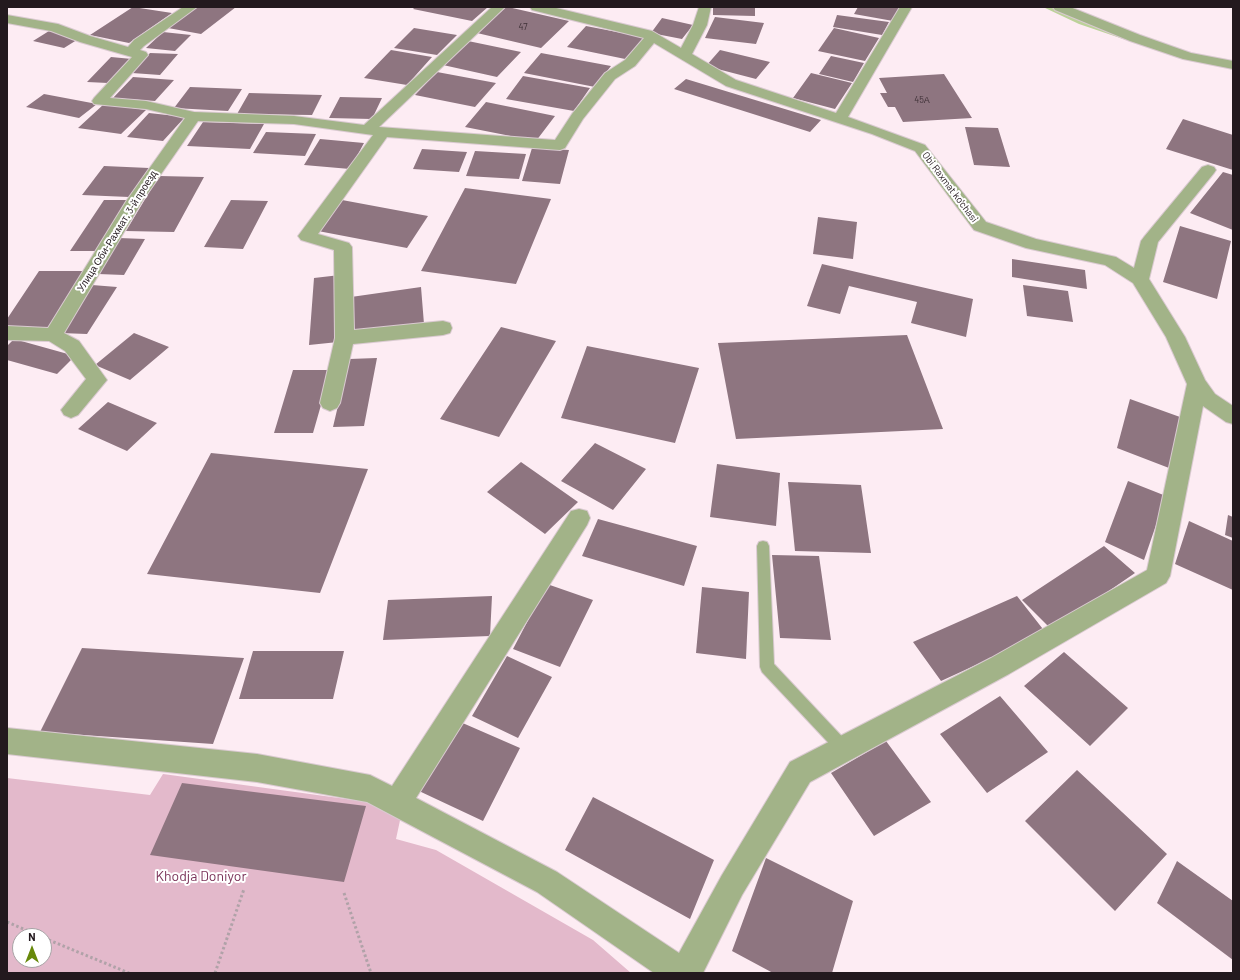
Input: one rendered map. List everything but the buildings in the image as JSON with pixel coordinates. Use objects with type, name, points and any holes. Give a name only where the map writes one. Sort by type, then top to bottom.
[{"type":"street","points":[[131,52],[139,43],[190,7]]},
{"type":"street","points":[[367,130],[499,7]]},
{"type":"street","name":"Obi Raxmat ko'chasi","points":[[536,7],[648,34],[732,83],[920,148],[980,226],[1032,244],[1110,261],[1140,279],[1175,337],[1197,384],[1208,399],[1233,416]]},
{"type":"street","points":[[684,56],[700,25],[705,7]]},
{"type":"street","points":[[839,119],[906,7]]},
{"type":"street","points":[[1059,7],[1135,38],[1182,54],[1233,65]]},
{"type":"street","points":[[7,19],[53,27],[85,39],[142,55],[99,101],[146,106],[194,116],[294,120],[383,132],[560,145],[577,117],[610,76],[630,63],[652,37]]},
{"type":"street","name":"Улица Оби-Рахмат, 3-й проезд","points":[[53,335],[135,200],[194,116]]},
{"type":"street","points":[[330,402],[345,338],[343,247],[307,236],[383,132]]},
{"type":"street","points":[[1140,279],[1150,241],[1208,170]]},
{"type":"street","points":[[345,338],[443,328]]},
{"type":"street","points":[[7,333],[53,335],[72,346],[97,380],[71,410]]},
{"type":"street","points":[[686,973],[732,885],[800,772],[1000,666],[1158,576],[1197,384]]},
{"type":"street","points":[[397,803],[579,518]]},
{"type":"street","points":[[7,741],[257,768],[370,789],[547,882],[681,973]]},
{"type":"lane","points":[[763,546],[767,667],[844,749]]},
{"type":"path","points":[[215,973],[244,889]]},
{"type":"path","points":[[344,894],[372,973]]},
{"type":"path","points":[[7,922],[21,928]]},
{"type":"path","points":[[52,941],[130,973]]},
{"type":"green space","name":"Khodja Doniyor","points":[[163,774],[383,804],[402,811],[396,839],[436,850],[593,940],[631,973],[7,973],[7,778],[150,795]]},
{"type":"waterway","points":[[1046,7],[1081,23],[1128,39]]}]
